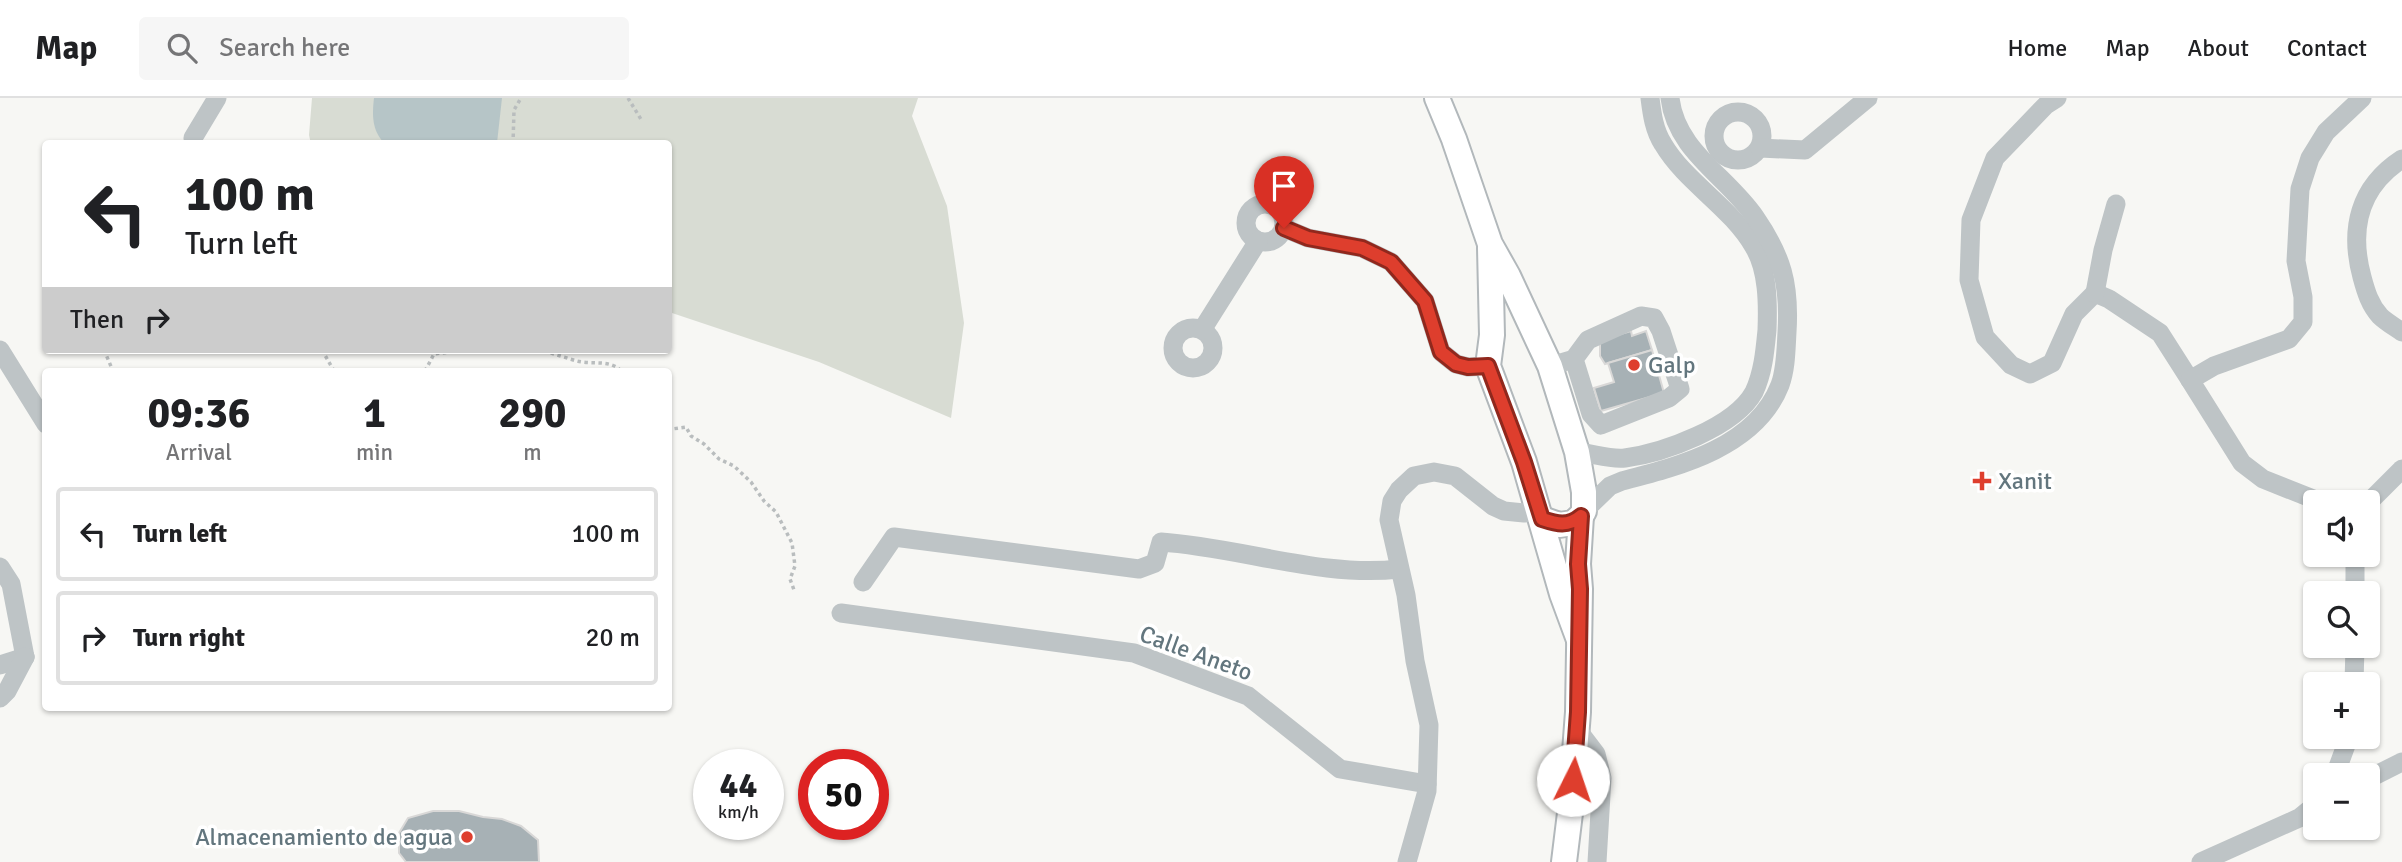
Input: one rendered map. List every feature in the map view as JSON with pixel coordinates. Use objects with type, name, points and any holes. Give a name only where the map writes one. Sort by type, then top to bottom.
[{"type":"main road","points":[[1437,98],[1490,244],[1550,366],[1587,453],[1578,564],[1580,589],[1577,729],[1564,862]]},
{"type":"main road","points":[[1490,244],[1489,356],[1578,640]]},
{"type":"main road","points":[[1489,356],[1520,337],[1536,340]]},
{"type":"main road","points":[[1540,515],[1559,525],[1573,523],[1583,507]]},
{"type":"street","points":[[193,138],[217,98]]},
{"type":"street","points":[[1550,366],[1574,359],[1588,340],[1641,316],[1654,318],[1661,331],[1680,389],[1669,398],[1601,425],[1587,453],[1623,458],[1688,440],[1714,429],[1734,414],[1753,394],[1761,374],[1768,311],[1765,278],[1755,249],[1738,224],[1662,143],[1653,120],[1650,98]]},
{"type":"street","points":[[1583,507],[1610,486],[1700,457],[1726,445],[1748,428],[1769,406],[1780,383],[1786,349],[1788,312],[1784,272],[1771,240],[1753,213],[1680,133],[1672,114],[1670,98]]},
{"type":"street","points":[[1760,148],[1805,150],[1868,98]]},
{"type":"street","points":[[2057,98],[2046,105],[1996,158],[1970,220],[1969,279],[1985,337],[2011,365],[2030,374],[2052,363],[2074,314],[2095,293],[2116,204]]},
{"type":"street","points":[[2190,380],[2214,366],[2289,339],[2303,321],[2303,297],[2296,261],[2300,189],[2310,158],[2326,132],[2362,98]]},
{"type":"street","points":[[1743,105],[1759,123],[1762,131],[1760,148],[1749,158],[1732,160],[1717,149],[1714,132],[1722,117],[1743,105]]},
{"type":"street","points":[[1690,145],[1714,141]]},
{"type":"street","points":[[2402,159],[2380,176],[2365,198],[2356,227],[2358,262],[2367,298],[2381,317],[2402,332]]},
{"type":"street","points":[[1724,182],[1732,160]]},
{"type":"street","points":[[1269,204],[1279,210],[1284,228],[1271,241],[1258,240],[1249,232],[1246,220],[1256,205],[1269,204]]},
{"type":"street","points":[[1284,228],[1308,238],[1362,248],[1391,262],[1425,301],[1441,352],[1456,364],[1468,367],[1489,356]]},
{"type":"street","points":[[1202,330],[1258,240]]},
{"type":"street","points":[[2095,293],[2160,332],[2242,463],[2263,479],[2303,495]]},
{"type":"street","points":[[0,350],[42,418]]},
{"type":"street","points":[[1574,359],[1591,414],[1601,425]]},
{"type":"street","points":[[2380,491],[2402,469]]},
{"type":"street","points":[[1407,862],[1427,784],[1429,725],[1415,661],[1406,595],[1389,520],[1392,501],[1399,489],[1414,476],[1434,472],[1455,476],[1493,506],[1504,511],[1540,515]]},
{"type":"street","points":[[863,582],[894,537],[1139,569],[1155,563],[1161,542],[1191,544],[1322,566],[1379,571],[1399,569]]},
{"type":"street","points":[[0,566],[11,584],[25,657],[7,691],[0,698]]},
{"type":"street","name":"Calle Aneto","points":[[841,612],[1134,653],[1248,696],[1340,769],[1427,784]]},
{"type":"street","points":[[0,665],[25,657]]},
{"type":"street","points":[[1577,729],[1596,754],[1602,778],[1597,862]]},
{"type":"street","points":[[2380,773],[2402,762]]},
{"type":"street","points":[[2201,862],[2303,815]]},
{"type":"path","points":[[513,140],[514,110],[520,98]]},
{"type":"path","points":[[628,98],[642,121]]},
{"type":"path","points":[[554,354],[579,362],[602,363],[619,368]]},
{"type":"path","points":[[672,429],[686,427],[691,436],[719,459],[734,466],[751,482],[764,501],[776,512],[792,543],[795,566],[790,579],[794,590]]},
{"type":"shaded area","points":[[312,98],[918,98],[912,116],[947,206],[964,323],[951,418],[819,362],[672,313],[672,140],[310,140]]},
{"type":"shaded area","points":[[374,98],[502,98],[497,140],[382,140],[377,133],[373,111]]},
{"type":"building","points":[[1631,331],[1632,336],[1646,331],[1652,350],[1605,364],[1600,356],[1600,340]]},
{"type":"building","points":[[1652,350],[1664,393],[1601,411],[1594,388],[1614,382],[1608,363]]},
{"type":"building","name":"Almacenamiento de agua","points":[[433,811],[459,811],[502,819],[521,826],[538,840],[539,862],[406,862],[399,853],[399,833],[408,818]]},
{"type":"place","name":"Galp","points":[[1634,365]]},
{"type":"place","name":"Xanit","points":[[1982,481]]},
{"type":"place","name":"Almacenamiento de agua","points":[[467,837]]},
{"type":"route","points":[[1284,228],[1308,238],[1362,248],[1391,262],[1425,301],[1441,352],[1456,364],[1468,367],[1488,366],[1542,519],[1559,525],[1573,523],[1581,516],[1578,564],[1578,712],[1573,780]]}]
